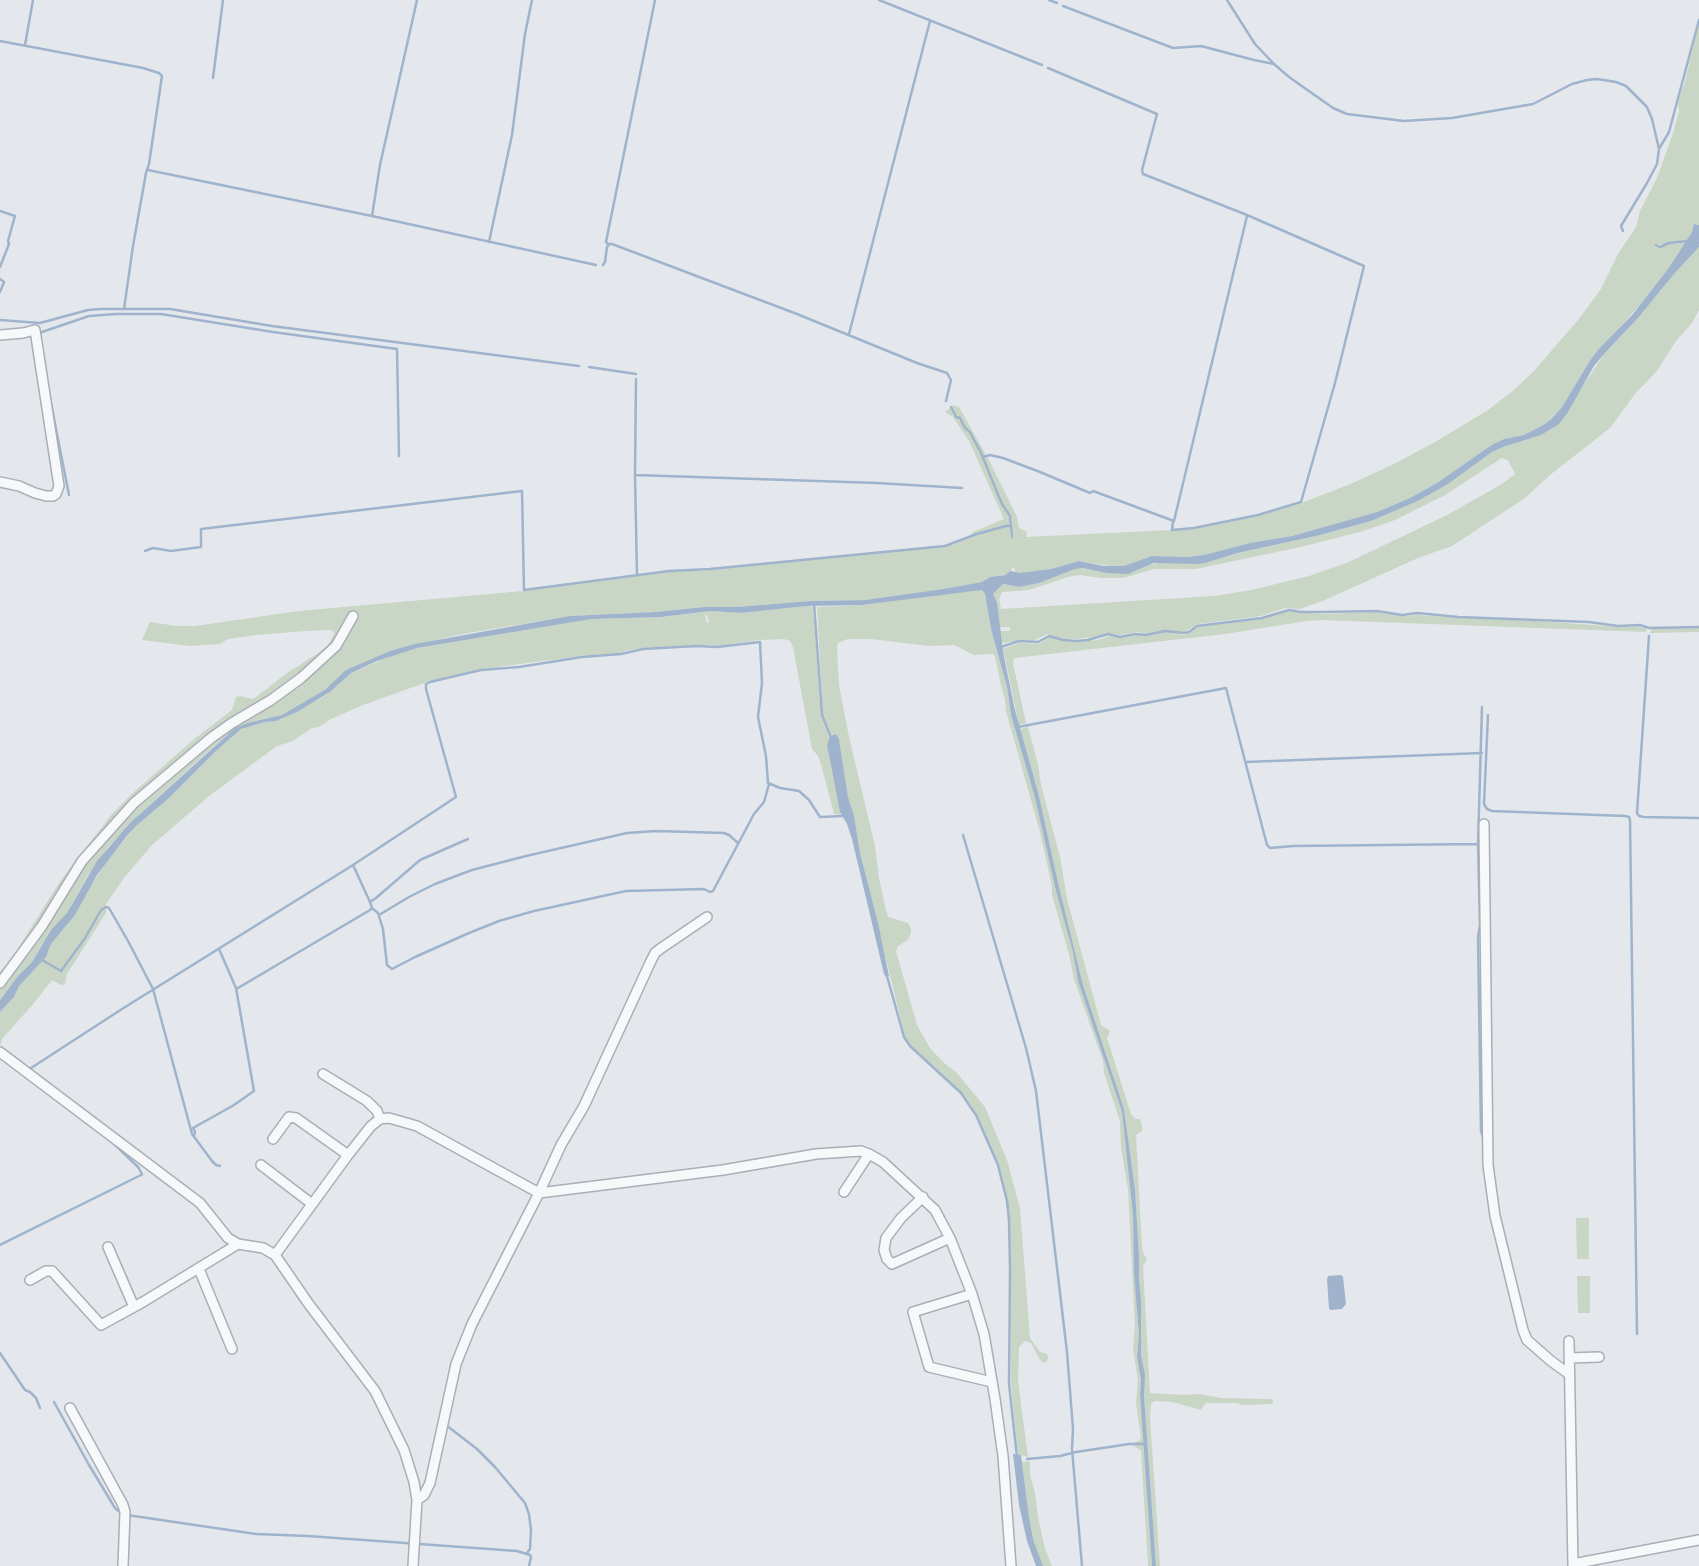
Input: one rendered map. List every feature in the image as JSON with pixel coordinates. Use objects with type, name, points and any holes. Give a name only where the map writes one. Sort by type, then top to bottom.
[{"type":"street","points":[[0,335],[35,330],[59,486],[56,494],[46,496],[19,485],[0,482]]},
{"type":"street","points":[[0,983],[42,926],[82,861],[134,803],[211,738],[301,678],[336,646],[353,616]]},
{"type":"street","points":[[1484,824],[1488,1165],[1494,1216],[1527,1340],[1569,1374]]},
{"type":"street","points":[[417,1500],[424,1495],[429,1483],[454,1371],[472,1324],[561,1145],[584,1106],[622,1019],[655,953],[707,917]]},
{"type":"street","points":[[0,1052],[200,1203],[228,1238],[237,1244],[262,1248],[275,1255],[308,1303],[376,1391],[404,1450],[417,1500],[413,1566]]},
{"type":"street","points":[[323,1074],[367,1101],[377,1111],[380,1119]]},
{"type":"street","points":[[273,1139],[289,1117],[296,1118],[348,1155]]},
{"type":"street","points":[[275,1255],[370,1126],[380,1119],[388,1118],[417,1126],[539,1193],[723,1170],[816,1154],[869,1154],[883,1162],[935,1210],[950,1238],[971,1294],[984,1334],[1003,1456],[1011,1566]]},
{"type":"street","points":[[844,1192],[869,1154]]},
{"type":"street","points":[[261,1165],[312,1204]]},
{"type":"street","points":[[923,1197],[901,1217],[886,1238],[884,1250],[887,1259],[891,1264],[950,1238]]},
{"type":"street","points":[[30,1280],[46,1271],[52,1272],[101,1325],[237,1244]]},
{"type":"street","points":[[108,1247],[134,1307]]},
{"type":"street","points":[[199,1269],[232,1349]]},
{"type":"street","points":[[971,1294],[913,1312],[929,1367],[992,1382]]},
{"type":"street","points":[[1569,1341],[1573,1565],[1699,1540]]},
{"type":"street","points":[[1569,1358],[1600,1357]]},
{"type":"street","points":[[70,1408],[123,1505],[123,1566]]},
{"type":"green space","points":[[1699,22],[1699,225],[1694,224],[1687,240],[1656,244],[1655,246],[1661,247],[1685,243],[1645,299],[1589,362],[1562,407],[1545,424],[1524,435],[1493,444],[1437,483],[1377,512],[1292,536],[1204,555],[1152,556],[1131,565],[1115,567],[1079,561],[1030,573],[1016,573],[1012,568],[1008,574],[990,577],[982,582],[865,600],[569,616],[457,635],[390,651],[282,715],[235,728],[203,756],[108,847],[67,913],[32,962],[0,1000],[0,972],[61,880],[112,814],[193,740],[232,710],[236,697],[256,697],[317,654],[328,645],[334,634],[331,630],[256,635],[228,639],[220,644],[190,646],[142,640],[150,622],[195,626],[299,611],[523,591],[669,572],[938,548],[1006,526],[1011,527],[1010,537],[1013,537],[1012,520],[986,466],[984,457],[987,456],[1017,517],[1019,528],[1027,532],[1026,537],[1194,529],[1258,516],[1299,504],[1394,464],[1488,410],[1534,371],[1578,320],[1601,289],[1618,254],[1636,227],[1640,211],[1657,178],[1679,111],[1678,103]]},
{"type":"green space","points":[[1699,247],[1699,310],[1656,372],[1635,394],[1610,428],[1525,498],[1452,546],[1300,609],[1285,608],[1261,616],[1198,624],[1184,632],[1166,630],[1148,634],[1108,633],[1077,639],[1063,639],[1047,634],[1033,641],[1002,641],[1001,631],[1010,631],[1010,627],[999,627],[993,594],[1003,584],[1019,587],[1083,568],[1106,573],[1133,572],[1162,562],[1198,564],[1371,521],[1418,501],[1448,484],[1492,452],[1541,435],[1581,389],[1604,354]],"holes":[[[1502,458],[1508,460],[1515,474],[1502,484],[1447,515],[1349,562],[1309,576],[1214,596],[1001,609],[999,599],[1002,592],[1029,590],[1068,577],[1079,575],[1123,578],[1154,569],[1196,569],[1363,531],[1395,520],[1445,495]]]},
{"type":"green space","points":[[952,405],[959,407],[986,455],[983,456],[969,430],[960,418],[956,417]]},
{"type":"green space","points":[[950,408],[955,418],[969,430],[1011,525],[967,538],[973,532],[1004,519],[969,441],[953,417],[945,412]]},
{"type":"green space","points":[[982,590],[985,594],[1011,715],[1035,798],[1078,981],[1122,1112],[1133,1215],[1139,1335],[1137,1357],[1141,1380],[1144,1443],[1134,1443],[1141,1437],[1136,1403],[1138,1380],[1133,1348],[1135,1326],[1128,1189],[1120,1121],[1104,1073],[1103,1061],[1074,979],[1052,895],[1040,832],[1006,711],[995,656],[974,655],[954,645],[929,646],[871,639],[848,639],[838,643],[837,648],[839,685],[875,846],[885,906],[888,917],[908,923],[911,929],[908,940],[898,946],[896,951],[917,1025],[930,1048],[957,1073],[985,1107],[1007,1160],[1020,1208],[1030,1338],[1048,1358],[1043,1363],[1031,1343],[1025,1341],[1019,1347],[1018,1381],[1028,1457],[1018,1454],[1011,1384],[1009,1219],[1004,1183],[999,1165],[971,1105],[905,1037],[860,853],[839,739],[836,734],[831,735],[823,716],[817,607],[862,605]]},
{"type":"green space","points":[[813,607],[821,716],[829,738],[828,753],[841,815],[834,814],[821,764],[812,749],[793,647],[790,641],[784,639],[717,646],[642,648],[620,653],[481,669],[430,681],[363,705],[312,728],[293,741],[277,746],[209,796],[151,846],[124,878],[106,904],[106,913],[67,974],[65,984],[61,985],[52,980],[2,1039],[0,1046],[0,1012],[14,997],[19,985],[46,957],[51,944],[75,915],[107,861],[136,826],[241,729],[282,719],[325,696],[351,673],[417,648],[592,619],[661,617],[711,611],[741,613]]},
{"type":"green space","points":[[1284,611],[1321,614],[1377,612],[1402,616],[1630,626],[1646,628],[1646,632],[1322,620],[1014,658],[1026,723],[1019,725],[1003,649],[1019,643],[1039,644],[1049,637],[1077,642],[1109,636],[1121,638],[1165,632],[1184,635],[1198,627],[1262,619]]},
{"type":"green space","points":[[1699,628],[1699,632],[1650,633],[1652,629]]},
{"type":"green space","points":[[1028,727],[1060,857],[1067,899],[1101,1025],[1110,1031],[1107,1038],[1131,1114],[1135,1119],[1140,1119],[1143,1130],[1136,1135],[1142,1247],[1147,1259],[1143,1266],[1150,1393],[1200,1394],[1273,1401],[1272,1404],[1243,1405],[1206,1403],[1201,1410],[1172,1402],[1154,1401],[1151,1404],[1160,1566],[1156,1566],[1141,1355],[1135,1189],[1124,1109],[1083,985],[1039,796],[1020,729]]},
{"type":"green space","points":[[1576,1218],[1589,1218],[1589,1259],[1577,1259]]},
{"type":"green space","points":[[1577,1276],[1590,1276],[1590,1313],[1578,1313]]},
{"type":"green space","points":[[1133,1445],[1144,1445],[1152,1566],[1148,1566],[1141,1451]]},
{"type":"green space","points":[[1030,1461],[1038,1517],[1052,1566],[1043,1566],[1033,1539],[1022,1462]]},
{"type":"water","points":[[1694,224],[1699,225],[1699,247],[1594,366],[1559,424],[1541,435],[1492,452],[1448,484],[1418,501],[1371,521],[1205,563],[1154,563],[1128,574],[1075,569],[1039,583],[1019,587],[1003,584],[993,594],[997,603],[1015,710],[1039,796],[1083,985],[1124,1109],[1135,1189],[1141,1355],[1145,1375],[1144,1395],[1156,1566],[1152,1566],[1141,1380],[1137,1357],[1139,1335],[1133,1215],[1122,1112],[1078,981],[982,590],[862,605],[592,619],[417,648],[377,661],[351,673],[330,692],[297,712],[276,721],[241,729],[216,751],[126,837],[97,875],[75,915],[51,944],[46,957],[19,986],[14,997],[0,1012],[0,1000],[32,962],[51,930],[67,913],[97,861],[130,823],[235,728],[282,715],[326,689],[346,670],[390,651],[415,644],[569,616],[865,600],[982,582],[1011,571],[1020,573],[1051,569],[1079,561],[1104,566],[1124,566],[1152,556],[1204,555],[1292,536],[1377,512],[1437,483],[1493,444],[1524,435],[1552,418],[1562,407],[1598,350],[1633,314],[1668,269],[1692,232]]},
{"type":"water","points":[[836,734],[889,976],[886,977],[852,839],[840,812],[827,746],[830,736]]},
{"type":"water","points":[[1341,1275],[1346,1304],[1342,1309],[1331,1310],[1327,1279],[1328,1276]]},
{"type":"water","points":[[1013,1454],[1021,1455],[1033,1539],[1043,1566],[1036,1566],[1027,1541],[1019,1505]]},
{"type":"waterway","points":[[25,45],[33,0]]},
{"type":"waterway","points":[[213,78],[223,0]]},
{"type":"waterway","points":[[372,216],[380,165],[417,0]]},
{"type":"waterway","points":[[489,242],[512,135],[532,0]]},
{"type":"waterway","points":[[609,245],[606,242],[655,0]]},
{"type":"waterway","points":[[879,0],[1042,65]]},
{"type":"waterway","points":[[1049,0],[1057,3]]},
{"type":"waterway","points":[[1227,0],[1255,44],[1274,64],[1333,108],[1347,114],[1404,121],[1452,118],[1533,104],[1572,84],[1587,80],[1597,79],[1626,86],[1647,107],[1659,149],[1657,164],[1621,226],[1623,231]]},
{"type":"waterway","points":[[1063,6],[1173,48],[1201,46],[1274,64]]},
{"type":"waterway","points":[[1659,149],[1669,132],[1699,20]]},
{"type":"waterway","points":[[849,334],[930,21]]},
{"type":"waterway","points":[[0,41],[143,68],[162,76],[124,309]]},
{"type":"waterway","points":[[1048,68],[1157,114],[1143,174],[1247,215],[1364,266],[1335,383],[1301,502],[1258,515],[1194,528],[1172,530],[1173,521]]},
{"type":"waterway","points":[[148,170],[596,265]]},
{"type":"waterway","points":[[0,211],[15,216],[9,244],[0,267]]},
{"type":"waterway","points":[[983,457],[990,455],[1003,458],[1090,493],[1093,491],[1174,521],[1247,216]]},
{"type":"waterway","points":[[1656,245],[1660,247],[1688,241]]},
{"type":"waterway","points":[[603,265],[607,247],[612,244],[947,373],[951,380],[946,401]]},
{"type":"waterway","points":[[0,279],[4,282],[0,292]]},
{"type":"waterway","points":[[0,320],[40,323],[88,310],[170,309],[272,326],[579,366]]},
{"type":"waterway","points":[[39,335],[89,316],[161,314],[397,349],[399,456]]},
{"type":"waterway","points":[[589,367],[636,374]]},
{"type":"waterway","points":[[636,379],[637,575]]},
{"type":"waterway","points":[[47,383],[69,495]]},
{"type":"waterway","points":[[951,407],[970,432],[981,453],[1002,504],[1010,516],[1012,537]]},
{"type":"waterway","points":[[635,475],[962,488]]},
{"type":"waterway","points":[[145,551],[153,548],[171,551],[201,547],[201,529],[522,491],[524,590],[669,571],[945,546],[977,534],[1011,526]]},
{"type":"waterway","points":[[814,603],[822,715],[831,738]]},
{"type":"waterway","points":[[1001,647],[1019,641],[1038,642],[1049,636],[1077,641],[1108,634],[1120,637],[1165,631],[1184,633],[1197,626],[1262,618],[1289,610],[1377,611],[1402,615],[1417,613],[1589,622],[1649,628],[1699,627]]},
{"type":"waterway","points":[[1649,636],[1637,813],[1644,817],[1699,818]]},
{"type":"waterway","points":[[28,1070],[456,797],[426,689],[426,684],[430,682],[481,670],[621,654],[643,649],[717,647],[760,642],[762,683],[758,717],[768,783],[799,791],[809,800],[820,817],[843,816]]},
{"type":"waterway","points":[[1018,727],[1226,688],[1270,848],[1478,844]]},
{"type":"waterway","points":[[1482,707],[1478,937],[1483,1137]]},
{"type":"waterway","points":[[1488,715],[1484,804],[1487,809],[1625,816],[1630,820],[1637,1334]]},
{"type":"waterway","points":[[1246,762],[1482,753]]},
{"type":"waterway","points":[[372,908],[378,913],[383,929],[387,965],[392,969],[469,933],[534,911],[626,891],[704,889],[710,892],[713,891],[754,814],[764,802],[769,784]]},
{"type":"waterway","points":[[379,915],[435,884],[472,870],[627,833],[724,833],[738,843]]},
{"type":"waterway","points":[[963,835],[1026,1048],[1036,1091],[1067,1352],[1082,1566]]},
{"type":"waterway","points":[[370,902],[420,860],[468,839]]},
{"type":"waterway","points":[[238,988],[372,908],[353,865]]},
{"type":"waterway","points":[[42,960],[61,971],[101,910],[109,908],[153,989],[192,1134],[212,1161],[220,1166]]},
{"type":"waterway","points":[[194,1136],[193,1128],[254,1091],[236,988],[219,949]]},
{"type":"waterway","points":[[887,976],[904,1037],[910,1046],[961,1093],[976,1115],[998,1165],[1009,1220],[1009,1384],[1017,1457]]},
{"type":"waterway","points":[[0,1245],[141,1175],[138,1167],[110,1140]]},
{"type":"waterway","points":[[0,1353],[25,1390],[36,1398],[40,1408]]},
{"type":"waterway","points":[[54,1402],[89,1465],[115,1508],[121,1513]]},
{"type":"waterway","points":[[446,1425],[477,1449],[525,1503],[531,1530],[530,1549],[527,1553]]},
{"type":"waterway","points":[[1027,1459],[1129,1444],[1146,1444]]},
{"type":"waterway","points":[[127,1515],[256,1534],[517,1551],[530,1555],[529,1566]]}]
